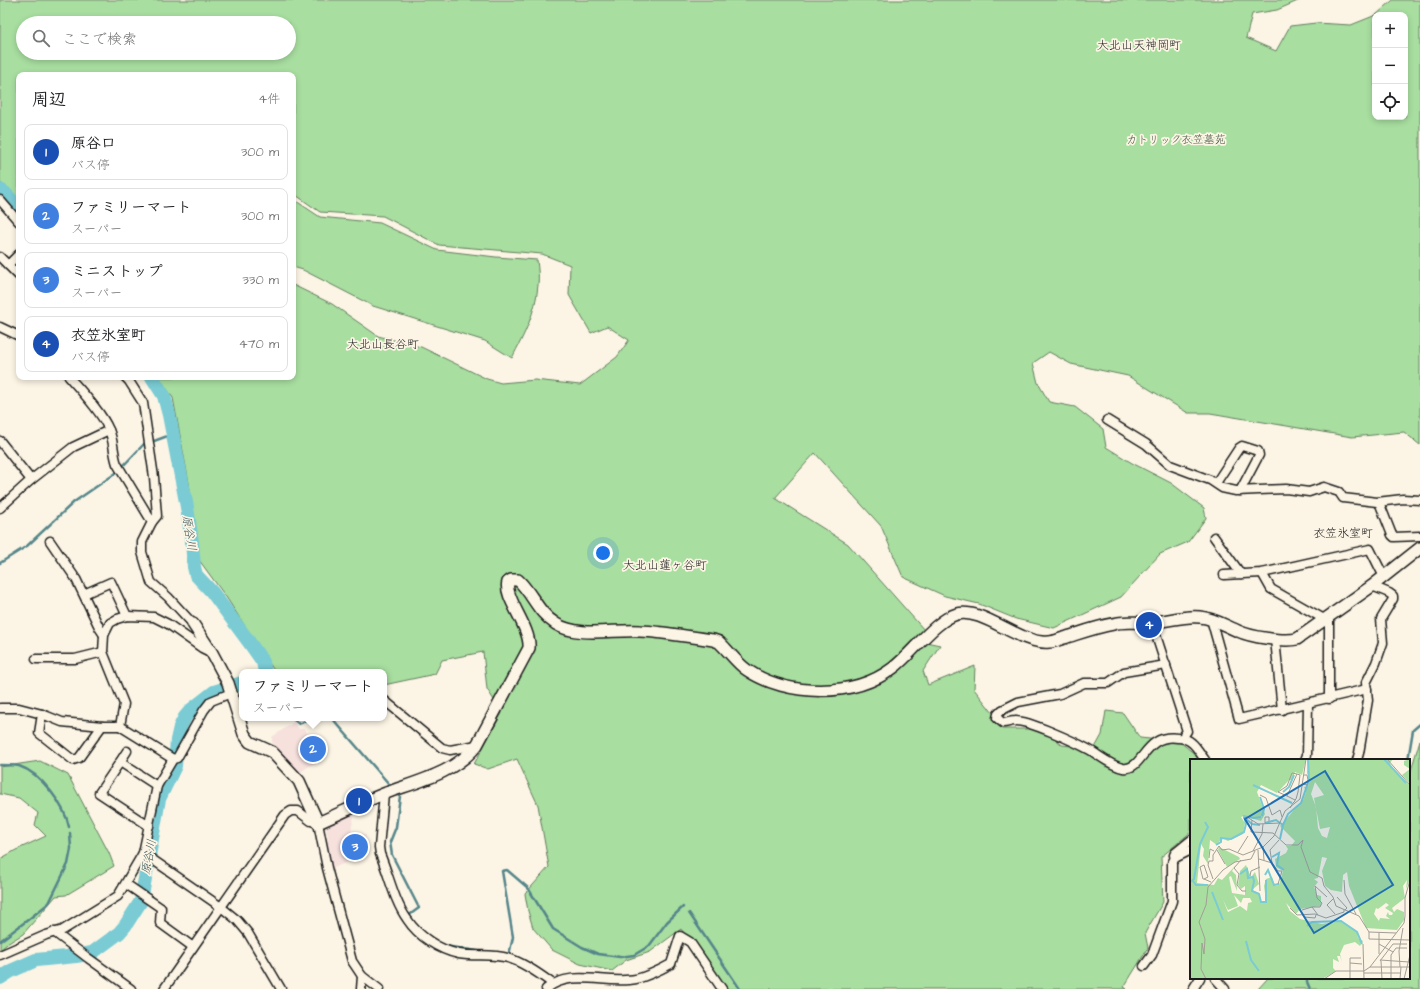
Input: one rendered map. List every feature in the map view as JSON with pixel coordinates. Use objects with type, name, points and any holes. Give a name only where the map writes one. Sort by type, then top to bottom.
[{"type":"street","points":[[0,200],[16,219]]},
{"type":"street","points":[[0,257],[16,273]]},
{"type":"street","points":[[8,265],[16,257]]},
{"type":"street","points":[[0,327],[16,335]]},
{"type":"street","points":[[71,380],[105,421],[112,439],[114,458],[152,522]]},
{"type":"street","points":[[128,380],[143,404],[154,477],[157,516],[152,522],[142,542],[142,552],[151,582],[168,597],[193,624],[212,653],[230,690],[239,718]]},
{"type":"street","points":[[1107,420],[1146,444],[1170,465],[1210,480],[1222,488],[1240,491],[1286,489],[1309,492],[1324,487],[1339,492],[1343,498],[1379,502],[1403,499],[1420,500]]},
{"type":"street","points":[[0,508],[31,480],[73,447],[109,430]]},
{"type":"street","points":[[0,441],[31,480]]},
{"type":"street","points":[[1216,483],[1239,448],[1242,446],[1258,451],[1259,455],[1240,491]]},
{"type":"street","points":[[1379,502],[1394,537],[1420,536]]},
{"type":"street","points":[[1214,537],[1241,574]]},
{"type":"street","points":[[50,541],[76,579],[104,635]]},
{"type":"street","points":[[164,989],[285,815],[291,811],[298,811],[311,821],[318,823],[384,794],[451,768],[469,755],[477,745],[529,648],[530,643],[527,632],[507,591],[508,582],[511,580],[518,580],[522,583],[534,602],[551,620],[568,629],[581,631],[641,631],[713,640],[719,642],[746,669],[768,681],[802,689],[842,690],[871,681],[893,668],[937,626],[947,618],[958,613],[982,617],[1035,641],[1049,642],[1113,623],[1129,621],[1152,622],[1200,616],[1211,619],[1241,632],[1275,639],[1297,639],[1372,586],[1420,548]]},
{"type":"street","points":[[1224,576],[1262,572],[1370,549],[1384,576]]},
{"type":"street","points":[[1262,572],[1271,589],[1327,618]]},
{"type":"street","points":[[84,594],[111,582],[127,616]]},
{"type":"street","points":[[1357,759],[1368,700],[1366,683],[1376,663],[1383,643],[1381,619],[1393,599],[1393,596],[1389,592],[1372,586]]},
{"type":"street","points":[[120,726],[124,704],[103,652],[104,635],[110,623],[127,616],[154,617],[168,624],[202,648],[212,653]]},
{"type":"street","points":[[1327,618],[1329,698]]},
{"type":"street","points":[[1211,619],[1239,718],[1282,710],[1367,689]]},
{"type":"street","points":[[1152,622],[1187,731],[1182,738]]},
{"type":"street","points":[[1275,639],[1282,710]]},
{"type":"street","points":[[36,659],[75,659],[103,652]]},
{"type":"street","points":[[1166,665],[1124,672],[1108,683],[1084,683],[1060,694],[1018,702],[1002,710],[998,714],[997,718],[1003,723],[1014,721],[1026,722],[1088,749],[1123,768],[1130,768],[1138,762],[1150,746],[1159,739],[1168,736],[1182,738],[1192,743],[1204,759]]},
{"type":"street","points":[[0,955],[19,945],[63,930],[118,896],[143,853],[157,786],[173,759],[177,758],[204,710],[211,701],[230,690]]},
{"type":"street","points":[[387,702],[442,748],[450,750],[477,745]]},
{"type":"street","points":[[1305,759],[1307,755],[1308,704]]},
{"type":"street","points":[[0,708],[19,708],[42,714],[62,722],[102,726],[120,726],[173,759]]},
{"type":"street","points":[[42,714],[38,733],[73,760],[79,758],[102,726]]},
{"type":"street","points":[[240,721],[244,734],[250,742],[272,752],[299,781],[318,823],[327,868],[352,961],[362,976],[379,989]]},
{"type":"street","points":[[127,751],[99,793],[149,826]]},
{"type":"street","points":[[120,762],[157,786]]},
{"type":"street","points":[[384,794],[379,848],[380,854],[407,919],[420,934],[434,944],[460,954],[485,954],[510,958],[533,970],[550,986],[567,978],[608,981],[636,979],[658,971],[671,964],[680,936],[690,942],[722,989]]},
{"type":"street","points":[[1144,966],[1152,955],[1172,901],[1173,893],[1171,868],[1175,858],[1174,855],[1190,841]]},
{"type":"street","points":[[1175,858],[1190,850]]},
{"type":"street","points":[[143,853],[221,907],[237,920],[248,933],[280,989]]},
{"type":"street","points":[[126,884],[161,908],[160,923],[193,947]]},
{"type":"street","points":[[54,932],[131,989]]},
{"type":"street","points":[[361,989],[362,976]]},
{"type":"street","points":[[1193,989],[1199,979]]},
{"type":"street","points":[[1219,979],[1225,989]]},
{"type":"shaded area","points":[[294,722],[299,729],[304,729],[326,755],[299,773],[272,742],[272,737]]},
{"type":"shaded area","points":[[355,812],[351,831],[366,835],[360,857],[331,869],[326,845],[328,838],[325,824]]},
{"type":"green space","name":"カトリック衣笠墓苑","points":[[0,0],[1300,0],[1277,10],[1252,14],[1246,38],[1276,51],[1290,26],[1316,23],[1351,25],[1372,16],[1372,120],[1408,120],[1408,12],[1379,12],[1393,0],[1420,0],[1420,445],[1404,432],[1352,437],[1210,413],[1188,413],[1128,376],[1071,364],[1049,352],[1033,363],[1038,383],[1049,402],[1075,407],[1103,429],[1106,447],[1132,463],[1171,483],[1204,508],[1206,518],[1188,542],[1160,554],[1121,597],[1054,628],[1016,619],[979,604],[945,596],[903,577],[881,526],[815,453],[775,498],[848,544],[925,631],[926,642],[940,645],[923,671],[928,685],[975,666],[974,689],[993,713],[1002,729],[1034,729],[1050,734],[1062,745],[1079,747],[1092,753],[1102,735],[1106,711],[1123,713],[1140,738],[1180,742],[1201,759],[1190,759],[1190,833],[1161,857],[1163,902],[1145,933],[1148,948],[1124,987],[1127,989],[728,989],[681,929],[650,952],[626,960],[612,971],[580,964],[552,950],[533,928],[525,894],[549,867],[538,805],[517,759],[488,769],[474,764],[502,713],[487,689],[483,652],[442,660],[435,674],[387,684],[387,669],[273,669],[226,597],[199,560],[189,483],[173,398],[161,380],[296,380],[296,286],[332,304],[378,336],[421,347],[487,379],[501,383],[535,380],[580,385],[617,357],[629,340],[607,326],[591,333],[569,295],[570,265],[542,254],[439,245],[383,216],[320,212],[296,195],[296,72],[16,72],[16,196],[7,187],[0,183]]},
{"type":"green space","points":[[296,201],[320,217],[380,223],[437,250],[537,260],[537,295],[525,332],[512,358],[485,341],[373,306],[303,270],[296,268]]},
{"type":"green space","points":[[1420,740],[1420,989],[1258,989],[1267,979],[1410,979],[1410,774]]},
{"type":"green space","points":[[40,761],[68,775],[109,853],[114,866],[66,895],[56,896],[23,934],[0,950],[0,859],[46,836],[35,825],[38,813],[19,798],[0,794],[0,767]]},
{"type":"waterway","name":"原谷川","points":[[0,190],[16,205]]},
{"type":"waterway","name":"原谷川","points":[[154,380],[164,396],[169,415],[187,507],[196,575],[212,592],[249,642],[263,662],[264,669]]},
{"type":"waterway","points":[[154,441],[173,434]]},
{"type":"waterway","points":[[123,466],[144,444]]},
{"type":"waterway","points":[[0,563],[27,546],[74,502],[119,471]]},
{"type":"waterway","name":"原谷川","points":[[0,978],[11,971],[36,960],[92,953],[119,933],[125,926],[141,901],[159,799],[175,766],[177,740],[180,727],[185,717],[191,710],[214,692],[239,684]]},
{"type":"waterway","points":[[296,721],[299,724],[305,721]]},
{"type":"waterway","points":[[335,721],[389,784]]},
{"type":"waterway","points":[[1408,759],[1413,730],[1420,724]]},
{"type":"waterway","points":[[0,765],[19,766],[36,776],[51,791],[57,800],[63,810],[69,827]]},
{"type":"waterway","points":[[400,796],[396,827],[390,842],[392,855],[419,908],[408,916]]},
{"type":"waterway","points":[[0,941],[49,903],[68,864],[71,849],[70,833]]},
{"type":"waterway","points":[[507,955],[509,955],[513,937],[502,871],[507,870],[528,888],[553,929],[582,947],[598,954],[620,957],[634,955],[649,946],[667,922],[683,907]]},
{"type":"waterway","points":[[689,913],[740,989]]},
{"type":"waterway","points":[[445,946],[484,952]]},
{"type":"waterway","points":[[1307,979],[1310,989]]},
{"type":"place","name":"衣笠氷室町","points":[[1149,625]]},
{"type":"place","name":"ファミリーマート","points":[[313,749]]},
{"type":"place","name":"原谷口","points":[[359,801]]},
{"type":"place","name":"ミニストップ","points":[[355,847]]},
{"type":"district","name":"大北山天神岡町","points":[[1139,45]]},
{"type":"district","name":"大北山長谷町","points":[[383,344]]},
{"type":"district","name":"衣笠氷室町","points":[[1343,533]]},
{"type":"district","name":"大北山蓮ヶ谷町","points":[[665,565]]}]
